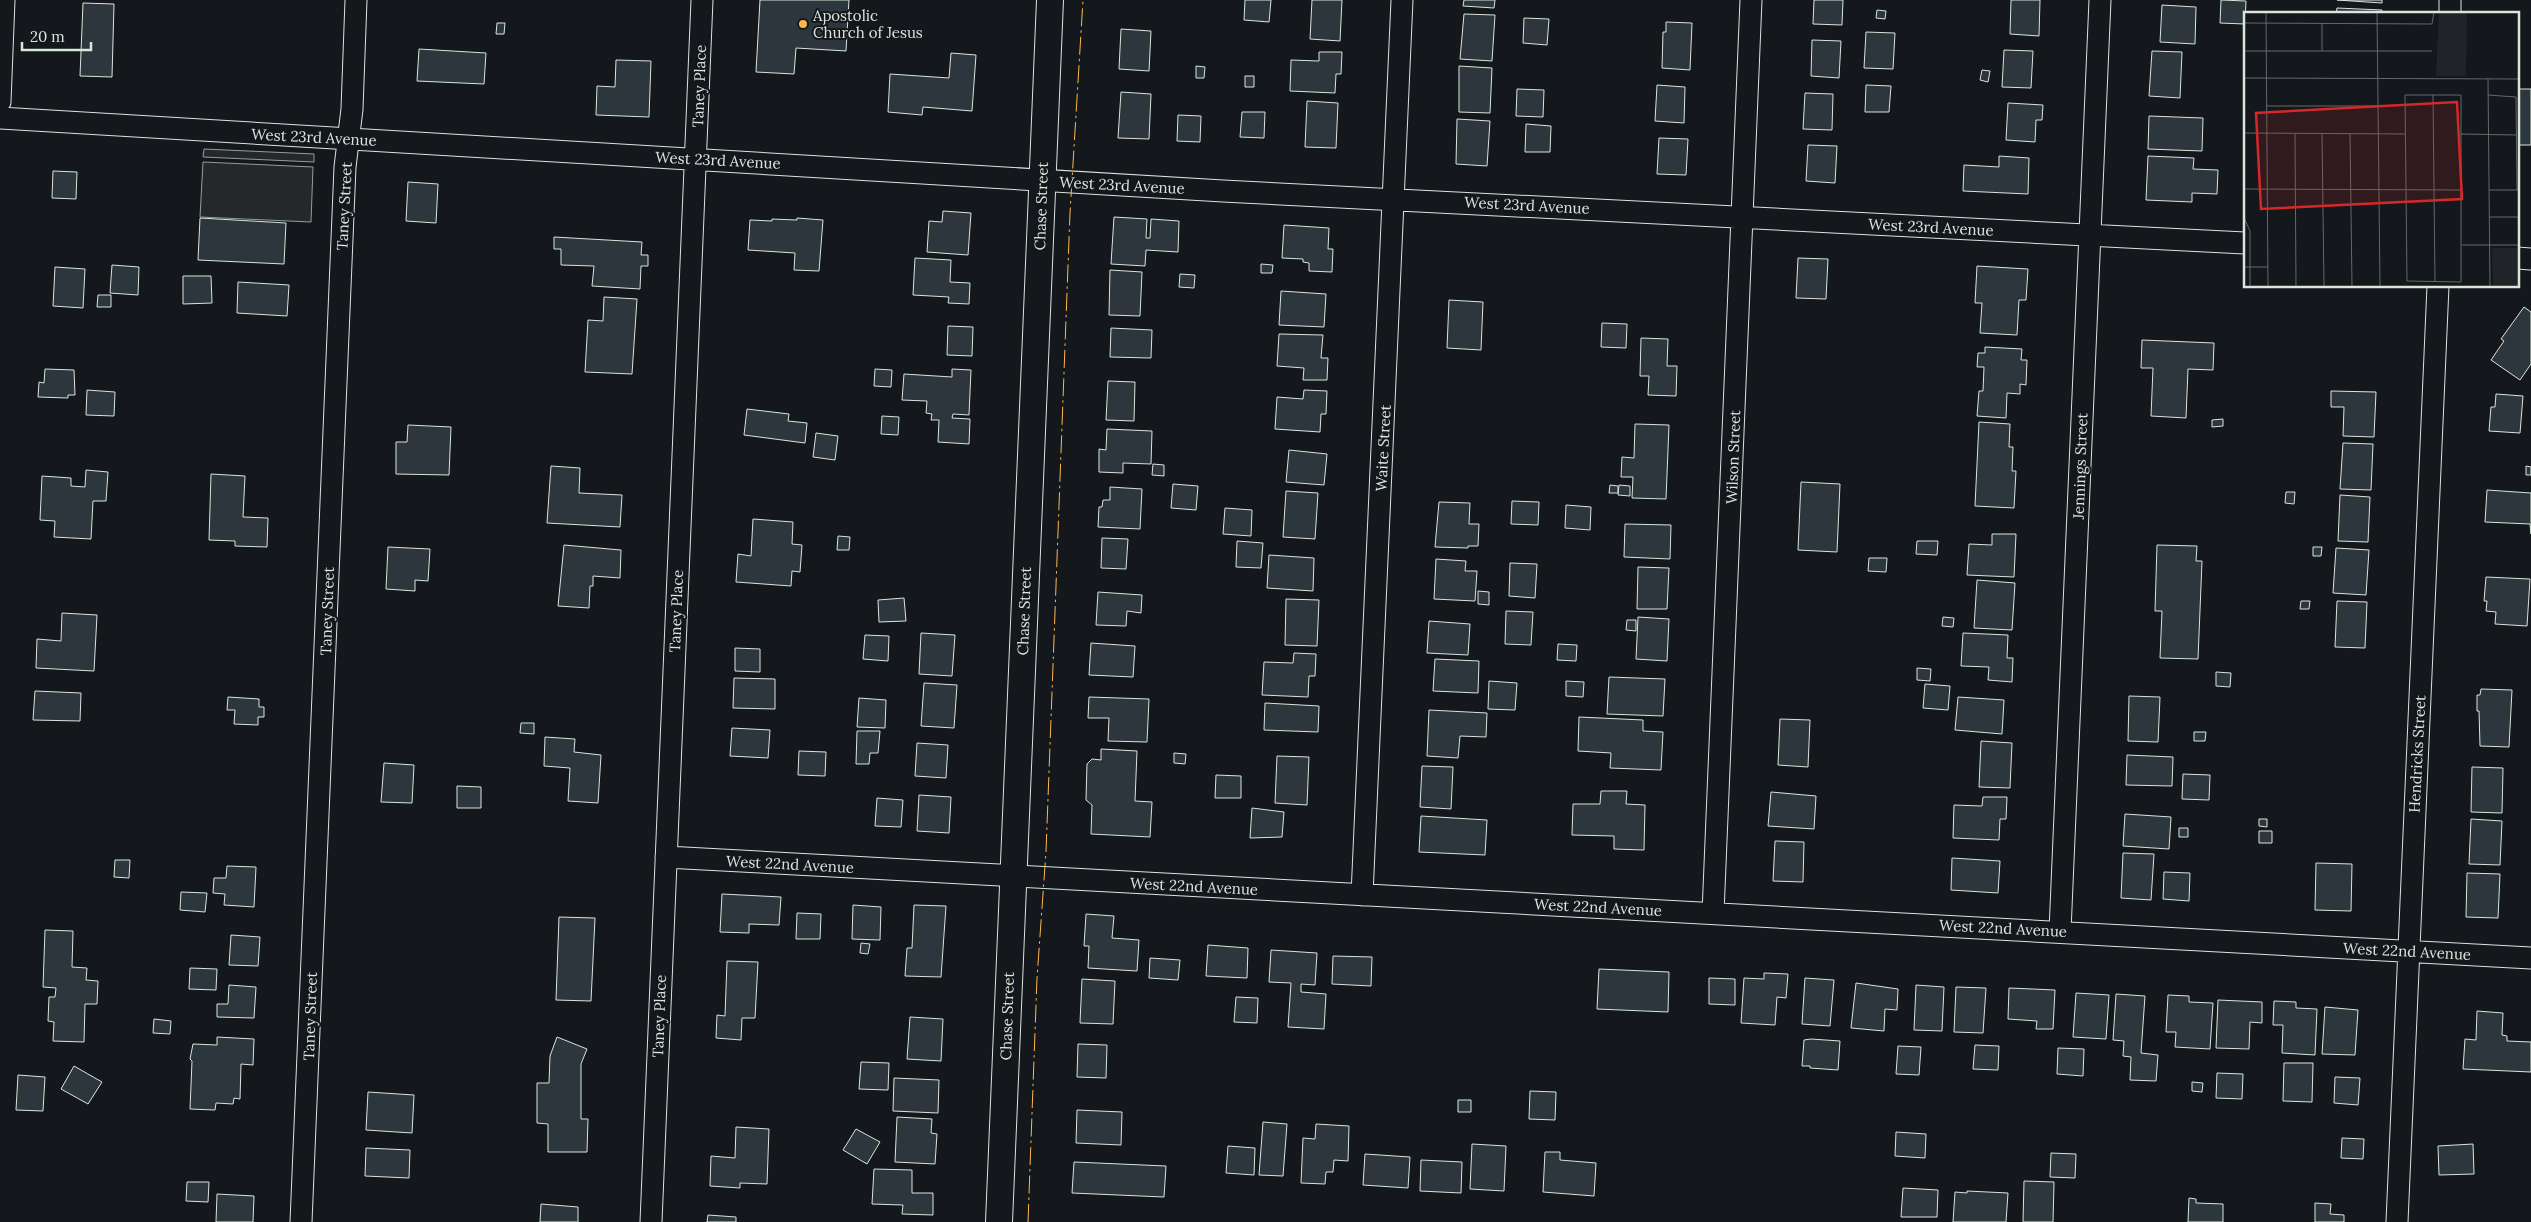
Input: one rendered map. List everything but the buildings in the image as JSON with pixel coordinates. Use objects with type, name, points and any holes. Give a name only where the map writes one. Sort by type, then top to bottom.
[{"type":"street","points":[[0,102],[4,0]]},
{"type":"street","name":"Taney Street","points":[[301,1222],[345,177],[356,0]]},
{"type":"street","name":"Taney Place","points":[[651,1222],[702,0]]},
{"type":"street","name":"Chase Street","points":[[999,1222],[1050,0]]},
{"type":"street","name":"Waite Street","points":[[1362,895],[1402,0]]},
{"type":"street","name":"Wilson Street","points":[[1713,913],[1751,0]]},
{"type":"street","name":"Jennings Street","points":[[2060,931],[2100,0]]},
{"type":"street","name":"West 23rd Avenue","points":[[0,118],[1042,180],[2244,243]]},
{"type":"street","points":[[2518,258],[2531,259]]},
{"type":"street","name":"Hendricks Street","points":[[2397,1222],[2438,288]]},
{"type":"street","name":"West 22nd Avenue","points":[[666,857],[2531,958]]},
{"type":"shaded area","points":[[204,149],[314,154],[314,162],[203,157]]},
{"type":"shaded area","points":[[203,162],[313,167],[311,222],[200,217]]},
{"type":"power","points":[[1028,1222],[1037,978],[1046,852],[1070,213],[1083,0]]},
{"type":"place","name":"Apostolic Church of Jesus","points":[[803,24]]}]
